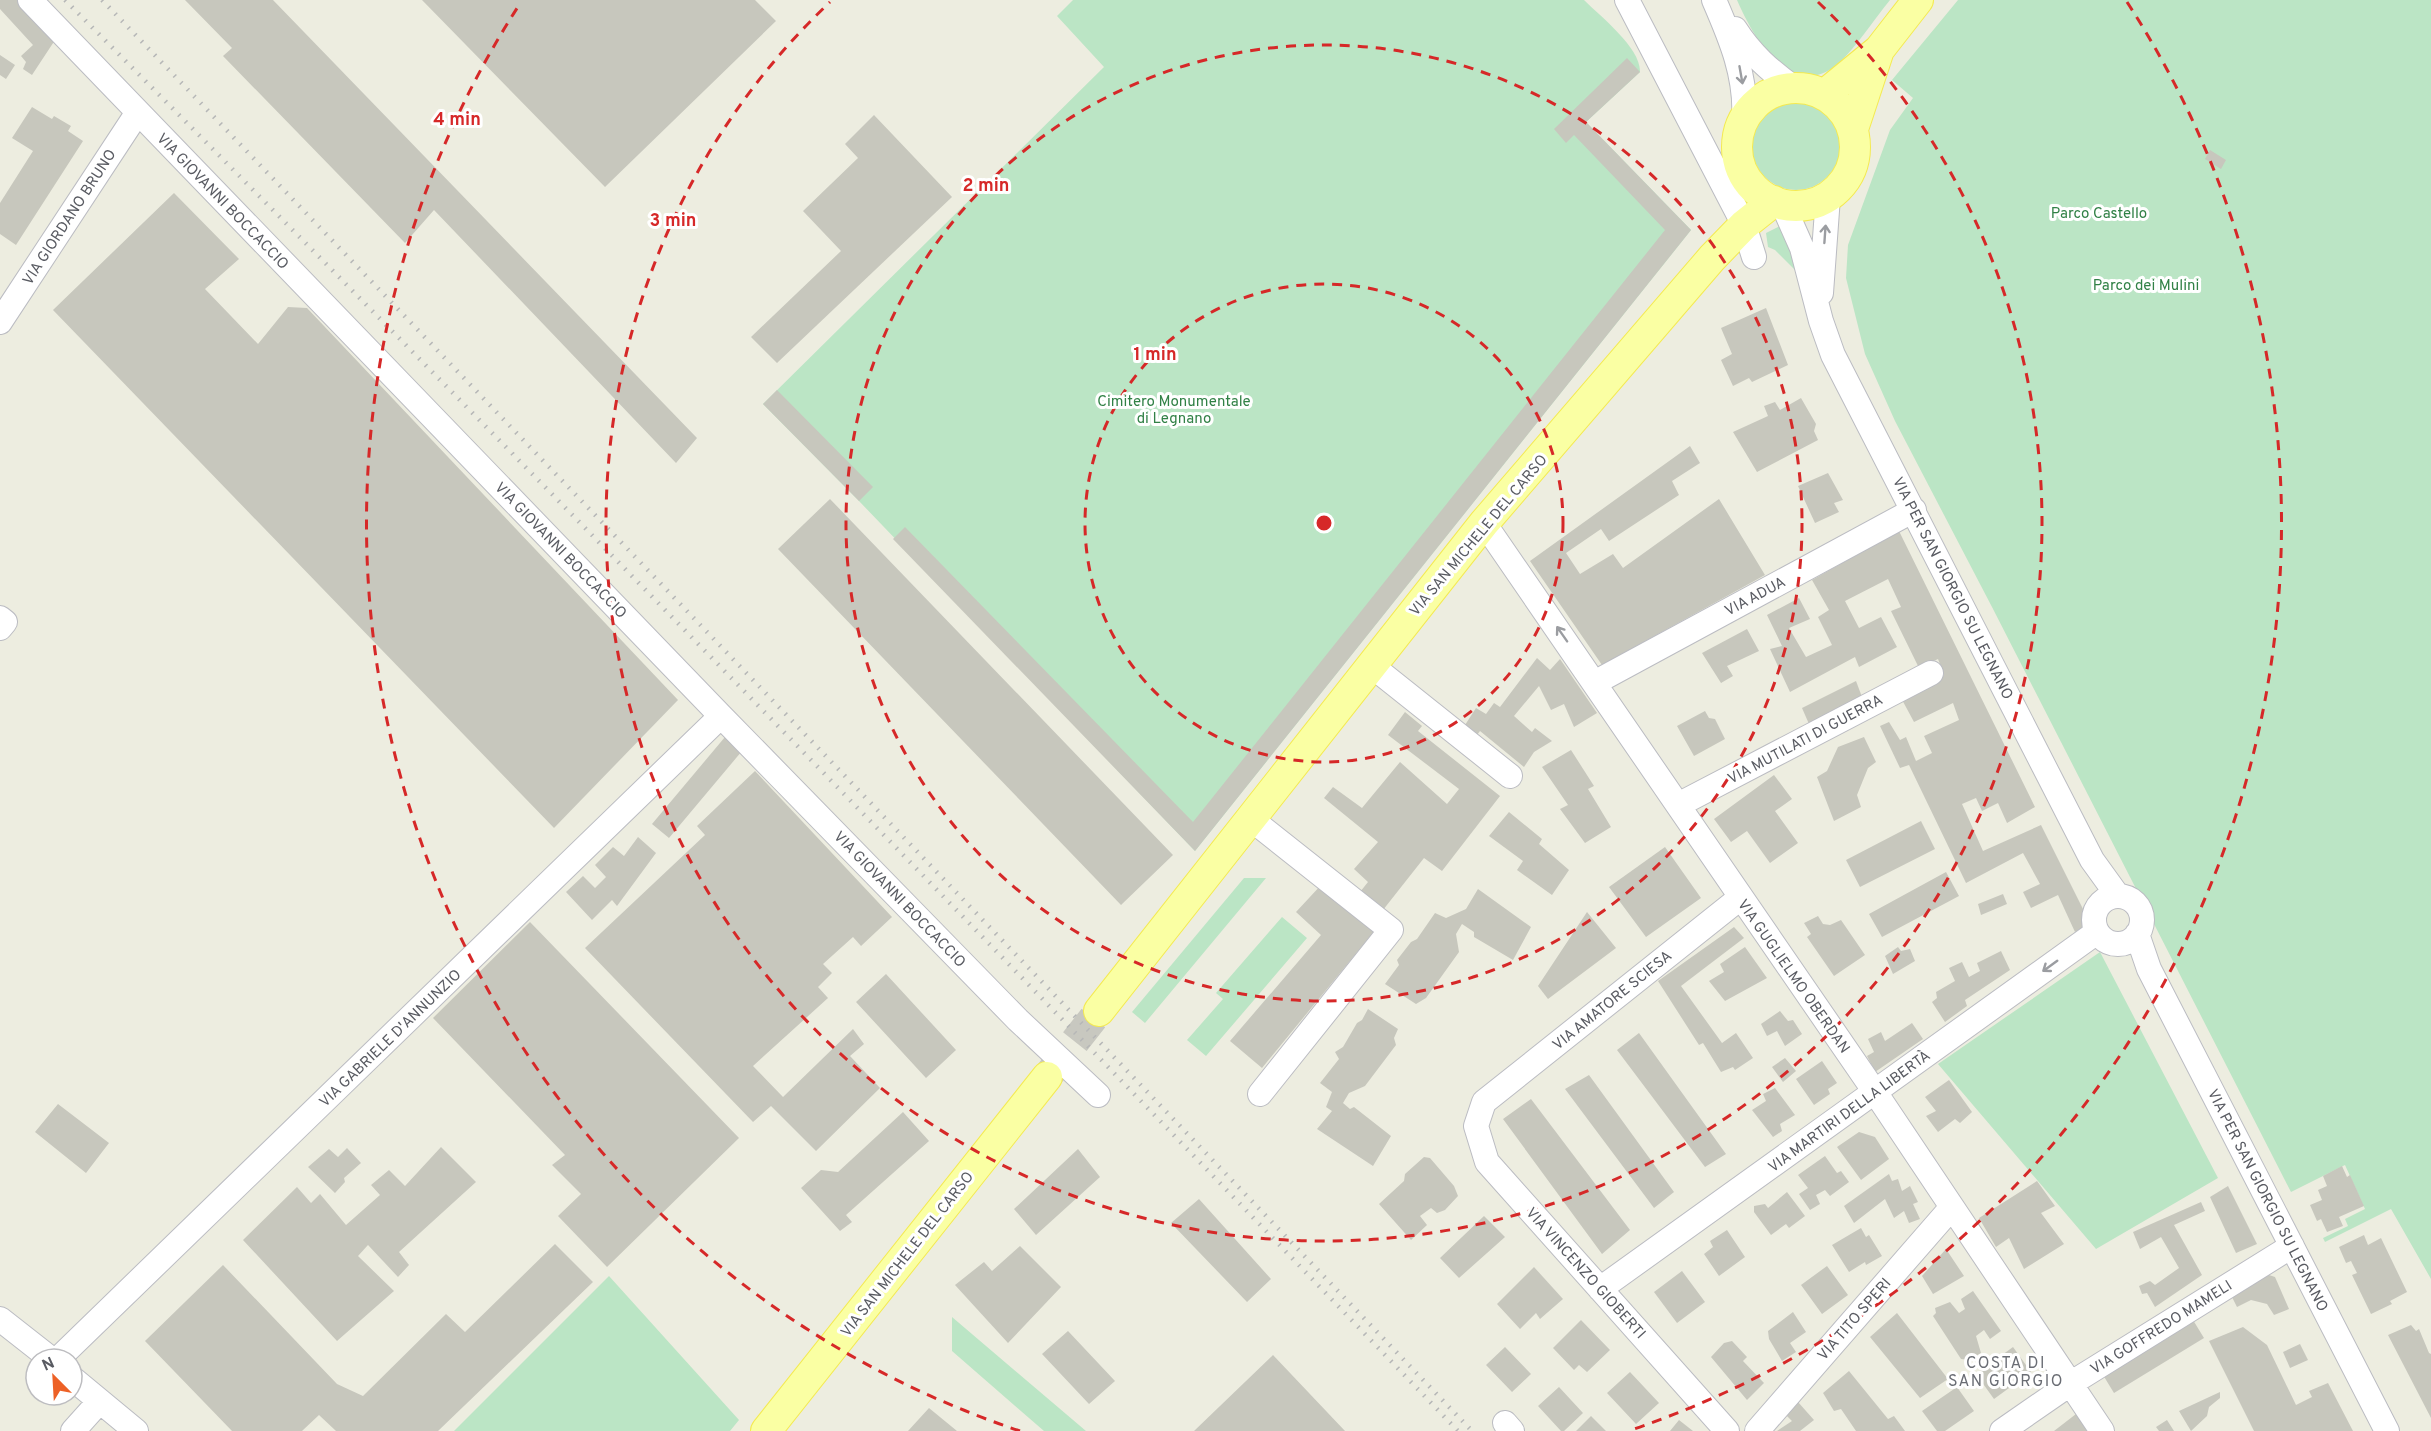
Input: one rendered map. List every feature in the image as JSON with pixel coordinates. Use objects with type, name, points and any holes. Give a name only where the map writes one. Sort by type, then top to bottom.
[{"type":"main road","points":[[1824,94],[1879,50],[1918,0]]},
{"type":"main road","points":[[1853,129],[1879,50]]},
{"type":"main road","points":[[1809,89],[1824,94],[1846,115],[1853,129],[1856,144],[1849,174],[1840,187],[1828,197],[1799,206],[1779,203],[1756,191],[1746,179],[1737,150],[1738,134],[1753,107],[1765,97],[1779,90],[1809,89]]},
{"type":"main road","name":"VIA SAN MICHELE DEL CARSO","points":[[1099,1011],[1484,523],[1712,258],[1740,217],[1746,179]]},
{"type":"main road","name":"VIA SAN MICHELE DEL CARSO","points":[[1740,217],[1779,203]]},
{"type":"main road","name":"VIA SAN MICHELE DEL CARSO","points":[[766,1431],[1047,1077]]},
{"type":"street","name":"VIA GIOVANNI BOCCACCIO","points":[[30,0],[721,716],[1018,1020],[1098,1095]]},
{"type":"street","points":[[1627,0],[1740,217],[1754,257]]},
{"type":"street","points":[[1715,0],[1758,59],[1772,73],[1794,88]]},
{"type":"street","points":[[1715,0],[1739,65],[1745,108],[1744,120]]},
{"type":"street","name":"VIA GIORDANO BRUNO","points":[[0,322],[138,112]]},
{"type":"street","name":"VIA PER SAN GIORGIO SU LEGNANO","points":[[1819,314],[1828,197]]},
{"type":"street","name":"VIA PER SAN GIORGIO SU LEGNANO","points":[[1779,203],[1802,248],[1819,314],[1833,355],[2111,898],[2132,901],[2141,913],[2142,920],[2131,939],[2149,969],[2386,1431]]},
{"type":"street","name":"VIA ADUA","points":[[1596,682],[1914,510]]},
{"type":"street","name":"VIA GUGLIELMO OBERDAN","points":[[1484,523],[1596,682],[2102,1431]]},
{"type":"street","points":[[0,618],[5,622],[0,628]]},
{"type":"street","points":[[1372,666],[1510,776]]},
{"type":"street","name":"VIA MUTILATI DI GUERRA","points":[[1678,806],[1931,673]]},
{"type":"street","name":"VIA GABRIELE D'ANNUNZIO","points":[[70,1347],[721,716]]},
{"type":"street","points":[[1251,819],[1391,930],[1260,1094]]},
{"type":"street","name":"VIA AMATORE SCIESA","points":[[1484,1102],[1740,898]]},
{"type":"street","points":[[2111,898],[2096,912],[2094,919],[2097,932],[2109,942],[2131,939]]},
{"type":"street","name":"VIA MARTIRI DELLA LIBERTÀ","points":[[1600,1288],[2097,932]]},
{"type":"street","name":"VIA VINCENZO GIOBERTI","points":[[1484,1102],[1476,1126],[1487,1162],[1727,1431]]},
{"type":"street","name":"VIA TITO SPERI","points":[[1757,1431],[1952,1207]]},
{"type":"street","name":"VIA GOFFREDO MAMELI","points":[[2002,1431],[2070,1384],[2292,1246]]},
{"type":"street","points":[[0,1319],[36,1347]]},
{"type":"street","points":[[84,1389],[136,1431]]},
{"type":"street","points":[[74,1431],[99,1402]]},
{"type":"green space","name":"Cimitero Monumentale di Legnano","points":[[1073,0],[1584,0],[1627,43],[1639,63],[1640,72],[1586,122],[1691,230],[1195,851],[763,404],[1104,67],[1057,16]]},
{"type":"green space","points":[[1737,0],[1890,0],[1840,62],[1817,75],[1801,76],[1787,70],[1762,46]]},
{"type":"green space","name":"Parco dei Mulini","points":[[1958,0],[2431,0],[2431,1279],[2391,1209],[2325,1242],[2323,1238],[2348,1226],[2345,1219],[2365,1209],[2345,1165],[2291,1192],[1895,421],[1865,354],[1846,278],[1848,245],[1890,130],[1913,98],[1892,80]]},
{"type":"green space","points":[[1796,102],[1813,106],[1827,115],[1836,129],[1840,146],[1836,163],[1827,177],[1813,186],[1796,190],[1779,186],[1765,177],[1756,163],[1752,146],[1756,129],[1765,115],[1779,106]]},
{"type":"green space","points":[[1782,225],[1799,274],[1775,250],[1768,247],[1766,233]]},
{"type":"green space","points":[[1244,878],[1266,878],[1145,1023],[1132,1012]]},
{"type":"green space","points":[[1282,917],[1307,938],[1206,1056],[1187,1040],[1223,999],[1216,993]]},
{"type":"green space","points":[[2100,952],[2218,1178],[2096,1249],[1938,1064]]},
{"type":"green space","points":[[609,1276],[739,1420],[730,1431],[454,1431]]},
{"type":"green space","points":[[952,1317],[1086,1431],[1044,1431],[952,1351]]},
{"type":"building","points":[[0,0],[21,0],[57,37],[32,75],[23,69],[26,62],[21,56],[33,45],[0,9]]},
{"type":"building","points":[[185,0],[273,0],[697,438],[676,463],[434,210],[405,243],[223,56],[232,48]]},
{"type":"building","points":[[422,0],[755,0],[776,21],[605,187]]},
{"type":"building","points":[[0,55],[15,65],[6,79],[0,75]]},
{"type":"building","points":[[1627,58],[1640,72],[1586,122],[1691,230],[1195,851],[893,539],[905,527],[1193,822],[1665,230],[1574,135],[1566,143],[1554,129]]},
{"type":"building","points":[[32,107],[52,119],[54,116],[71,126],[68,131],[83,141],[16,245],[0,234],[0,203],[33,151],[12,138]]},
{"type":"building","points":[[874,115],[952,197],[777,363],[751,337],[841,251],[803,211],[858,158],[845,144]]},
{"type":"building","points":[[2210,150],[2226,160],[2221,169],[2205,159]]},
{"type":"building","points":[[174,193],[239,259],[205,289],[258,344],[288,307],[307,308],[678,700],[554,828],[53,310]]},
{"type":"building","points":[[1766,308],[1788,365],[1752,382],[1749,378],[1733,386],[1721,360],[1732,354],[1721,328]]},
{"type":"building","points":[[777,390],[873,487],[859,501],[763,404]]},
{"type":"building","points":[[1801,398],[1816,424],[1814,431],[1818,440],[1757,472],[1733,432],[1768,416],[1764,406],[1775,402],[1780,410]]},
{"type":"building","points":[[1690,446],[1700,463],[1672,481],[1679,495],[1609,541],[1601,529],[1566,553],[1580,574],[1613,554],[1623,568],[1719,499],[1765,575],[1602,665],[1530,561]]},
{"type":"building","points":[[1828,473],[1843,500],[1834,503],[1839,512],[1815,523],[1798,486]]},
{"type":"building","points":[[830,499],[1173,855],[1121,905],[778,549]]},
{"type":"building","points":[[1899,531],[2035,807],[2007,823],[1998,803],[1982,811],[1976,798],[1962,804],[1983,851],[2041,825],[2090,923],[2075,932],[2058,895],[2031,908],[2023,892],[2040,884],[2023,853],[1966,883],[1909,765],[1900,768],[1880,726],[1889,722],[1900,740],[1906,737],[1916,761],[1932,753],[1924,736],[1959,720],[1953,703],[1914,722],[1900,696],[1944,675],[1938,659],[1919,668],[1891,611],[1901,607],[1888,579],[1845,601],[1859,628],[1881,617],[1897,647],[1859,667],[1855,657],[1790,692],[1770,649],[1782,646],[1767,615],[1799,598],[1810,619],[1789,628],[1806,657],[1832,645],[1818,617],[1829,610],[1812,580]]},
{"type":"building","points":[[1747,629],[1759,651],[1727,666],[1733,676],[1721,683],[1702,653]]},
{"type":"building","points":[[1537,658],[1550,670],[1560,659],[1597,713],[1574,727],[1564,704],[1551,710],[1539,686],[1514,716],[1532,732],[1535,728],[1552,741],[1534,752],[1524,767],[1480,731],[1477,735],[1465,725],[1476,708],[1486,714],[1494,703],[1500,707]]},
{"type":"building","points":[[1856,681],[1862,697],[1809,724],[1802,708]]},
{"type":"building","points":[[1705,711],[1709,718],[1715,719],[1725,739],[1694,756],[1677,726]]},
{"type":"building","points":[[1405,712],[1422,726],[1418,731],[1500,796],[1442,871],[1424,858],[1383,910],[1360,892],[1368,882],[1354,869],[1378,842],[1324,798],[1333,787],[1362,808],[1400,762],[1447,804],[1459,789],[1388,735]]},
{"type":"building","points":[[725,737],[742,751],[669,838],[652,824]]},
{"type":"building","points":[[1864,737],[1876,762],[1868,768],[1857,795],[1861,807],[1834,821],[1817,777],[1827,771],[1838,747]]},
{"type":"building","points":[[1571,750],[1594,786],[1588,789],[1611,827],[1585,843],[1560,809],[1568,805],[1542,767]]},
{"type":"building","points":[[755,771],[892,917],[861,946],[853,937],[823,964],[832,973],[818,987],[828,998],[753,1066],[783,1097],[853,1029],[864,1044],[850,1056],[880,1088],[816,1151],[771,1106],[753,1122],[585,948],[705,835],[697,826]]},
{"type":"building","points":[[1774,775],[1792,799],[1775,811],[1798,843],[1770,863],[1747,831],[1731,842],[1714,819]]},
{"type":"building","points":[[1509,812],[1542,839],[1539,844],[1569,870],[1552,895],[1517,870],[1523,861],[1489,836]]},
{"type":"building","points":[[1921,821],[1935,849],[1860,887],[1846,860]]},
{"type":"building","points":[[638,837],[656,853],[617,906],[612,900],[592,920],[566,892],[583,876],[595,888],[606,877],[595,865],[613,847],[624,856]]},
{"type":"building","points":[[1665,847],[1701,898],[1646,937],[1609,887]]},
{"type":"building","points":[[1946,872],[1959,896],[1882,937],[1869,914]]},
{"type":"building","points":[[1322,884],[1377,928],[1262,1068],[1230,1041],[1321,935],[1296,912]]},
{"type":"building","points":[[1478,889],[1531,927],[1513,960],[1474,937],[1474,932],[1462,924],[1456,934],[1459,952],[1426,998],[1416,1004],[1385,984],[1399,965],[1397,960],[1411,942],[1417,939],[1435,913],[1446,918],[1466,909]]},
{"type":"building","points":[[2003,894],[2007,904],[1981,915],[1978,904]]},
{"type":"building","points":[[1587,912],[1616,948],[1548,999],[1538,986]]},
{"type":"building","points":[[1818,916],[1823,924],[1830,925],[1841,920],[1865,955],[1834,976],[1807,937],[1811,934],[1804,923]]},
{"type":"building","points":[[530,922],[739,1138],[607,1267],[558,1216],[581,1194],[552,1165],[565,1155],[433,1018]]},
{"type":"building","points":[[1734,927],[1744,938],[1681,986],[1722,1043],[1736,1033],[1753,1058],[1735,1070],[1733,1067],[1721,1072],[1703,1043],[1699,1045],[1658,981]]},
{"type":"building","points":[[1745,947],[1767,978],[1725,1001],[1709,981],[1724,972],[1720,964]]},
{"type":"building","points":[[1898,947],[1901,951],[1910,949],[1915,961],[1893,974],[1885,956]]},
{"type":"building","points":[[2001,951],[2010,970],[1965,1000],[1967,1006],[1945,1022],[1932,1002],[1937,998],[1936,992],[1955,981],[1949,968],[1962,962],[1969,977],[1980,971],[1977,963]]},
{"type":"building","points":[[886,974],[956,1050],[926,1078],[856,1002]]},
{"type":"building","points":[[1368,1009],[1398,1029],[1394,1038],[1396,1045],[1365,1086],[1349,1093],[1343,1103],[1350,1109],[1354,1107],[1391,1136],[1373,1166],[1317,1129],[1332,1111],[1326,1107],[1332,1092],[1320,1083],[1339,1059],[1335,1052],[1343,1047]]},
{"type":"building","points":[[1780,1011],[1788,1021],[1793,1020],[1802,1034],[1785,1046],[1777,1031],[1767,1036],[1761,1024]]},
{"type":"building","points":[[1912,1023],[1923,1039],[1875,1072],[1867,1056],[1874,1052],[1868,1039],[1881,1032],[1885,1041]]},
{"type":"building","points":[[1639,1033],[1726,1154],[1705,1167],[1617,1050]]},
{"type":"building","points":[[1785,1058],[1796,1071],[1783,1082],[1772,1067]]},
{"type":"building","points":[[1822,1061],[1837,1083],[1828,1089],[1830,1094],[1814,1105],[1796,1079]]},
{"type":"building","points":[[1589,1075],[1674,1192],[1654,1208],[1565,1089]]},
{"type":"building","points":[[1949,1080],[1972,1112],[1960,1123],[1955,1119],[1938,1132],[1926,1116],[1936,1111],[1925,1097]]},
{"type":"building","points":[[1775,1088],[1795,1115],[1780,1124],[1782,1131],[1773,1137],[1752,1110],[1766,1101],[1763,1094]]},
{"type":"building","points":[[1531,1099],[1630,1230],[1602,1254],[1503,1119]]},
{"type":"building","points":[[58,1104],[109,1143],[86,1173],[35,1132]]},
{"type":"building","points":[[903,1112],[929,1141],[846,1215],[852,1222],[840,1231],[801,1188],[821,1170],[838,1172]]},
{"type":"building","points":[[1859,1132],[1875,1137],[1889,1159],[1861,1180],[1837,1147]]},
{"type":"building","points":[[441,1147],[476,1182],[399,1252],[409,1265],[398,1277],[368,1245],[358,1256],[394,1291],[337,1341],[243,1240],[297,1187],[311,1203],[320,1194],[346,1225],[380,1195],[371,1185],[389,1170],[405,1186]]},
{"type":"building","points":[[347,1148],[361,1163],[344,1178],[345,1182],[335,1193],[308,1167],[329,1149],[338,1157]]},
{"type":"building","points":[[1078,1149],[1100,1177],[1036,1235],[1014,1209]]},
{"type":"building","points":[[1825,1156],[1837,1173],[1841,1171],[1849,1182],[1830,1196],[1825,1190],[1816,1195],[1820,1204],[1810,1210],[1799,1194],[1808,1188],[1798,1175]]},
{"type":"building","points":[[1424,1157],[1430,1158],[1454,1186],[1458,1196],[1445,1210],[1437,1213],[1431,1208],[1420,1216],[1427,1225],[1411,1240],[1379,1204],[1404,1181],[1405,1174]]},
{"type":"building","points":[[2342,1166],[2347,1177],[2350,1175],[2364,1206],[2339,1217],[2343,1226],[2327,1232],[2321,1219],[2317,1221],[2310,1205],[2322,1200],[2318,1190],[2327,1186],[2323,1176]]},
{"type":"building","points":[[1889,1174],[1892,1181],[1898,1179],[1902,1191],[1910,1186],[1918,1202],[1913,1204],[1920,1219],[1909,1223],[1904,1211],[1894,1218],[1885,1199],[1854,1223],[1844,1206]]},
{"type":"building","points":[[2037,1181],[2055,1206],[2041,1213],[2064,1244],[2024,1269],[2009,1238],[1996,1247],[1979,1218]]},
{"type":"building","points":[[2228,1186],[2257,1244],[2236,1253],[2210,1197]]},
{"type":"building","points":[[1787,1192],[1805,1216],[1789,1228],[1786,1224],[1771,1235],[1754,1212],[1754,1206],[1765,1204],[1768,1208]]},
{"type":"building","points":[[1199,1199],[1271,1279],[1247,1302],[1171,1223]]},
{"type":"building","points":[[2201,1202],[2205,1211],[2174,1225],[2202,1275],[2155,1307],[2147,1293],[2142,1294],[2139,1286],[2150,1281],[2155,1285],[2179,1268],[2161,1237],[2140,1249],[2133,1232]]},
{"type":"building","points":[[1484,1216],[1505,1237],[1459,1278],[1440,1258]]},
{"type":"building","points":[[1861,1228],[1866,1237],[1869,1235],[1882,1256],[1866,1265],[1865,1262],[1849,1272],[1832,1245]]},
{"type":"building","points":[[1727,1230],[1745,1257],[1719,1276],[1704,1254],[1713,1247],[1710,1241]]},
{"type":"building","points":[[2364,1235],[2368,1245],[2381,1238],[2407,1292],[2390,1301],[2392,1304],[2371,1314],[2352,1275],[2357,1273],[2351,1261],[2346,1263],[2339,1247]]},
{"type":"building","points":[[555,1244],[593,1282],[438,1431],[336,1431],[319,1415],[302,1431],[232,1431],[145,1341],[223,1265],[337,1384],[363,1396],[446,1314],[465,1332]]},
{"type":"building","points":[[1020,1246],[1061,1287],[1008,1343],[955,1285],[984,1262],[992,1271]]},
{"type":"building","points":[[1946,1249],[1964,1276],[1933,1294],[1922,1276]]},
{"type":"building","points":[[1827,1266],[1848,1295],[1822,1314],[1801,1285]]},
{"type":"building","points":[[1534,1267],[1563,1299],[1540,1319],[1536,1313],[1520,1329],[1497,1304]]},
{"type":"building","points":[[1682,1271],[1705,1302],[1677,1323],[1654,1292]]},
{"type":"building","points":[[2260,1272],[2275,1277],[2289,1309],[2274,1315],[2267,1304],[2251,1300],[2237,1307],[2230,1293]]},
{"type":"building","points":[[1973,1291],[2001,1331],[1990,1339],[1984,1330],[1976,1336],[1981,1353],[1969,1360],[1961,1359],[1933,1316],[1936,1313],[1935,1308],[1950,1302],[1959,1313],[1965,1309],[1961,1299]]},
{"type":"building","points":[[1793,1312],[1806,1332],[1790,1343],[1796,1352],[1782,1361],[1769,1339],[1768,1331]]},
{"type":"building","points":[[1897,1313],[1948,1379],[1920,1398],[1870,1337]]},
{"type":"building","points":[[1581,1320],[1610,1350],[1587,1372],[1579,1365],[1574,1370],[1553,1348]]},
{"type":"building","points":[[2193,1320],[2204,1338],[2114,1393],[2103,1375]]},
{"type":"building","points":[[2411,1325],[2416,1331],[2419,1329],[2431,1354],[2431,1418],[2388,1335]]},
{"type":"building","points":[[2243,1327],[2267,1345],[2296,1405],[2312,1397],[2309,1391],[2328,1383],[2353,1431],[2254,1431],[2209,1341]]},
{"type":"building","points":[[1068,1331],[1115,1381],[1089,1404],[1042,1354]]},
{"type":"building","points":[[1732,1341],[1747,1357],[1743,1361],[1764,1383],[1747,1400],[1711,1357],[1724,1343]]},
{"type":"building","points":[[2300,1344],[2308,1360],[2290,1368],[2283,1352]]},
{"type":"building","points":[[1505,1347],[1531,1374],[1512,1392],[1486,1365]]},
{"type":"building","points":[[2013,1347],[2031,1372],[1994,1399],[1976,1374]]},
{"type":"building","points":[[1273,1355],[1345,1431],[1194,1431]]},
{"type":"building","points":[[1849,1371],[1888,1419],[1894,1416],[1905,1431],[1856,1431],[1841,1409],[1834,1411],[1823,1393]]},
{"type":"building","points":[[1630,1372],[1659,1403],[1636,1424],[1607,1393]]},
{"type":"building","points":[[1559,1387],[1583,1413],[1564,1431],[1561,1431],[1538,1406]]},
{"type":"building","points":[[1957,1387],[1974,1411],[1945,1431],[1937,1431],[1922,1411]]},
{"type":"building","points":[[2220,1392],[2220,1398],[2209,1407],[2207,1416],[2191,1431],[2179,1411]]},
{"type":"building","points":[[1798,1402],[1814,1420],[1800,1431],[1777,1431],[1792,1421],[1786,1415]]},
{"type":"building","points":[[929,1408],[957,1431],[908,1431]]},
{"type":"building","points":[[2076,1414],[2087,1431],[2054,1431]]},
{"type":"building","points":[[1591,1416],[1606,1431],[1576,1431]]},
{"type":"building","points":[[1679,1420],[1693,1431],[1670,1431]]},
{"type":"building","points":[[2167,1420],[2174,1431],[2159,1431],[2156,1427]]},
{"type":"tunnel","points":[[1047,1077],[1099,1011]]},
{"type":"railway","points":[[65,0],[764,712],[1458,1431]]},
{"type":"railway","points":[[102,0],[1472,1431]]},
{"type":"district","name":"COSTA DI SAN GIORGIO","points":[[2006,1371]]},
{"type":"park label","name":"Parco Castello","points":[[2099,213]]}]
